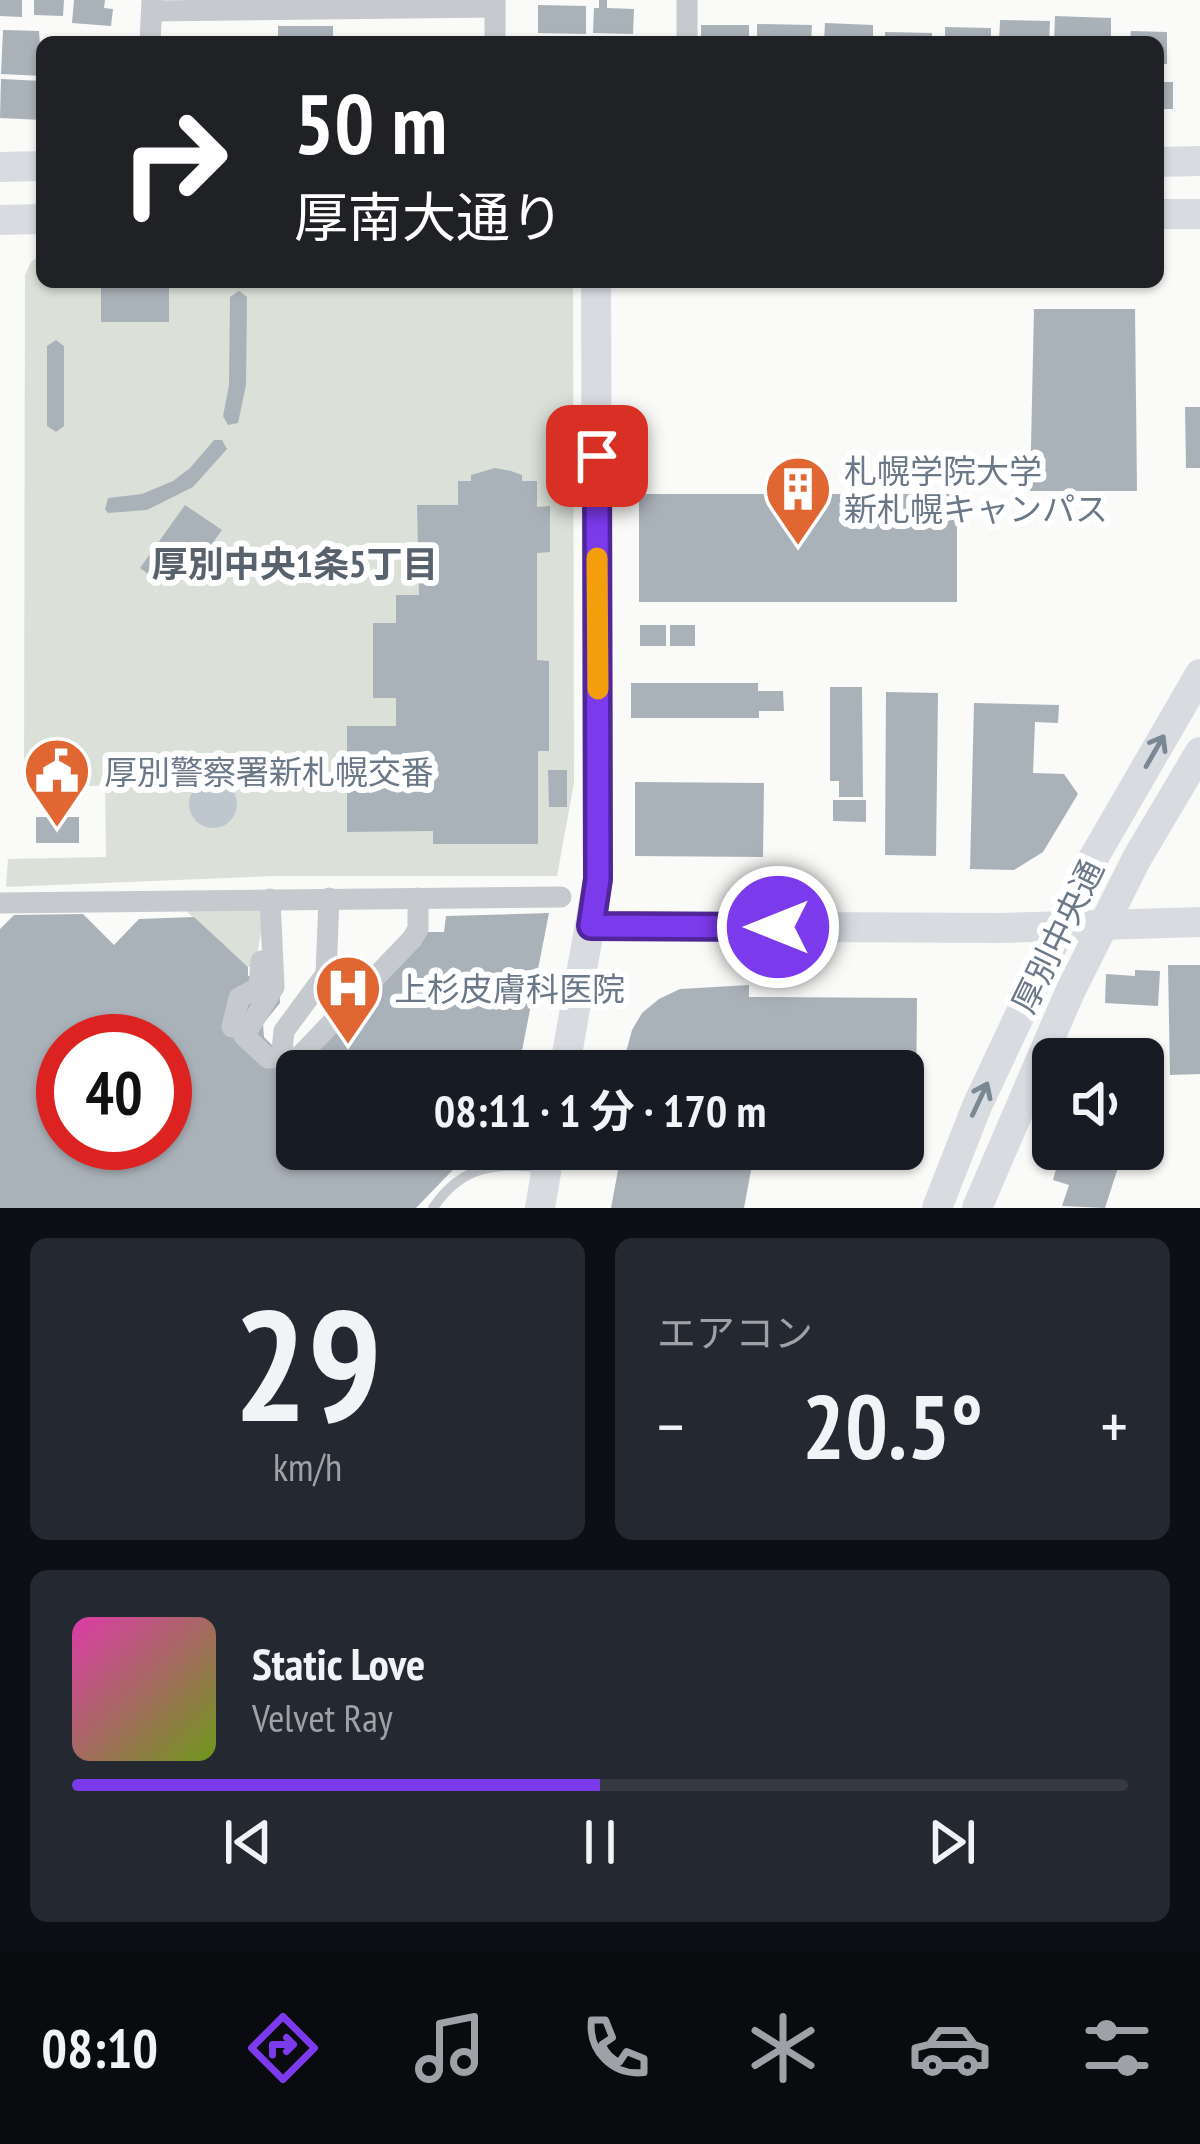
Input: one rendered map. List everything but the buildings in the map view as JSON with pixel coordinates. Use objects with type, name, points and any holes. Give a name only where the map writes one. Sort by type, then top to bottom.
[{"type":"street","points":[[686,36],[687,0]]},
{"type":"street","points":[[150,36],[152,6],[495,3],[495,36]]},
{"type":"street","points":[[1164,162],[1200,161]]},
{"type":"street","points":[[0,167],[36,166]]},
{"type":"street","points":[[1164,214],[1200,214]]},
{"type":"street","points":[[0,220],[36,219]]},
{"type":"street","points":[[568,1050],[598,879],[596,288]]},
{"type":"street","name":"厚別中央通","points":[[937,1208],[976,1106],[1060,926],[1094,857],[1200,674]]},
{"type":"street","name":"厚別中央通","points":[[977,1208],[1011,1121],[1137,858],[1200,752]]},
{"type":"street","points":[[0,903],[561,897]]},
{"type":"street","points":[[274,899],[285,1001],[263,1028],[283,1050],[326,974],[329,898]]},
{"type":"street","points":[[306,1050],[412,939],[418,928],[418,898]]},
{"type":"street","points":[[274,899],[266,985],[232,1032],[268,1058],[276,1054]]},
{"type":"street","points":[[591,926],[1200,922]]},
{"type":"street","points":[[540,1208],[546,1170]]},
{"type":"lane","points":[[433,1208],[464,1179],[482,1170]]},
{"type":"shaded area","points":[[36,258],[36,288],[573,288],[574,783],[557,876],[274,876],[6,887],[8,859],[106,857],[105,786],[24,785],[25,275]]},
{"type":"shaded area","points":[[213,780],[230,787],[237,804],[230,821],[213,828],[196,821],[189,804],[196,787]]},
{"type":"shaded area","points":[[265,909],[255,967],[248,967],[185,910]]},
{"type":"slow traffic","points":[[597,558],[598,689]]},
{"type":"place","name":"札幌学院大学 新札幌キャンパス","points":[[798,548]]},
{"type":"place","name":"厚別警察署新札幌交番","points":[[57,830]]},
{"type":"place","name":"上杉皮膚科医院","points":[[348,1047]]},
{"type":"district","name":"厚別中央1条5丁目","points":[[295,563]]},
{"type":"route","points":[[597,456],[598,879],[591,926],[778,927]]}]
